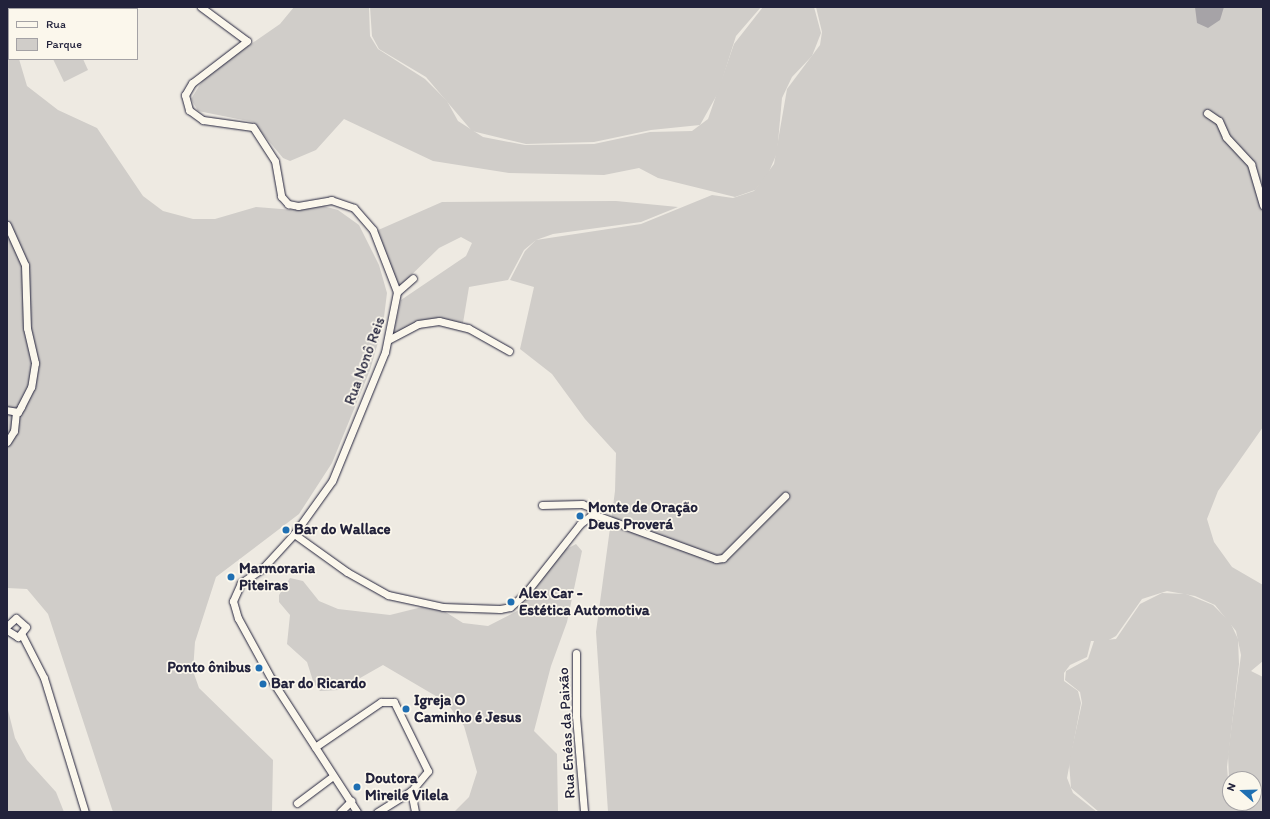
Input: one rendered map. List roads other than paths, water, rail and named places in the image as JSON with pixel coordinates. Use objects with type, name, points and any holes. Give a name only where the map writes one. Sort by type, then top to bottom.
[{"type":"street","points":[[201,7],[244,36],[247,42],[192,83],[185,95],[189,110],[203,120],[253,127],[275,162],[281,196],[288,204],[298,206],[330,200],[354,208],[373,230],[397,292],[414,278]]},
{"type":"street","points":[[1208,113],[1219,122],[1226,137],[1251,164],[1263,205]]},
{"type":"street","points":[[7,225],[25,265],[27,328],[35,363],[31,386],[16,412],[14,431],[7,442]]},
{"type":"street","name":"Rua Nonô Reis","points":[[357,812],[269,675],[233,604],[241,583],[268,564],[294,534],[335,475],[388,340],[397,292]]},
{"type":"street","points":[[388,340],[418,324],[439,321],[468,328],[509,351]]},
{"type":"street","points":[[7,410],[16,412]]},
{"type":"street","points":[[542,505],[582,504],[590,507],[593,514],[716,559],[723,558],[785,496]]},
{"type":"street","points":[[294,534],[347,572],[388,595],[443,607],[500,609],[510,607],[524,595],[580,524],[593,514]]},
{"type":"street","points":[[7,626],[12,619],[21,620],[26,627],[22,635]]},
{"type":"street","points":[[7,630],[13,637],[22,635]]},
{"type":"street","points":[[22,635],[44,678],[85,812]]},
{"type":"street","name":"Rua Enéas da Paixão","points":[[576,653],[576,716],[584,812]]},
{"type":"street","points":[[315,747],[381,702],[391,700],[428,769],[424,780],[411,791],[377,812]]},
{"type":"street","points":[[297,803],[333,776]]},
{"type":"street","points":[[411,791],[415,812]]},
{"type":"street","points":[[340,812],[351,801]]},
{"type":"place","name":"Monte de Oração Deus Proverá","points":[[580,516]]},
{"type":"place","name":"Bar do Wallace","points":[[286,530]]},
{"type":"place","name":"Marmoraria Piteiras","points":[[231,577]]},
{"type":"place","name":"Alex Car - Estética Automotiva","points":[[511,602]]},
{"type":"place","name":"Ponto ônibus","points":[[259,668]]},
{"type":"place","name":"Bar do Ricardo","points":[[263,684]]},
{"type":"place","name":"Igreja O Caminho é Jesus","points":[[406,709]]},
{"type":"place","name":"Doutora Mireile Vilela","points":[[357,787]]}]
